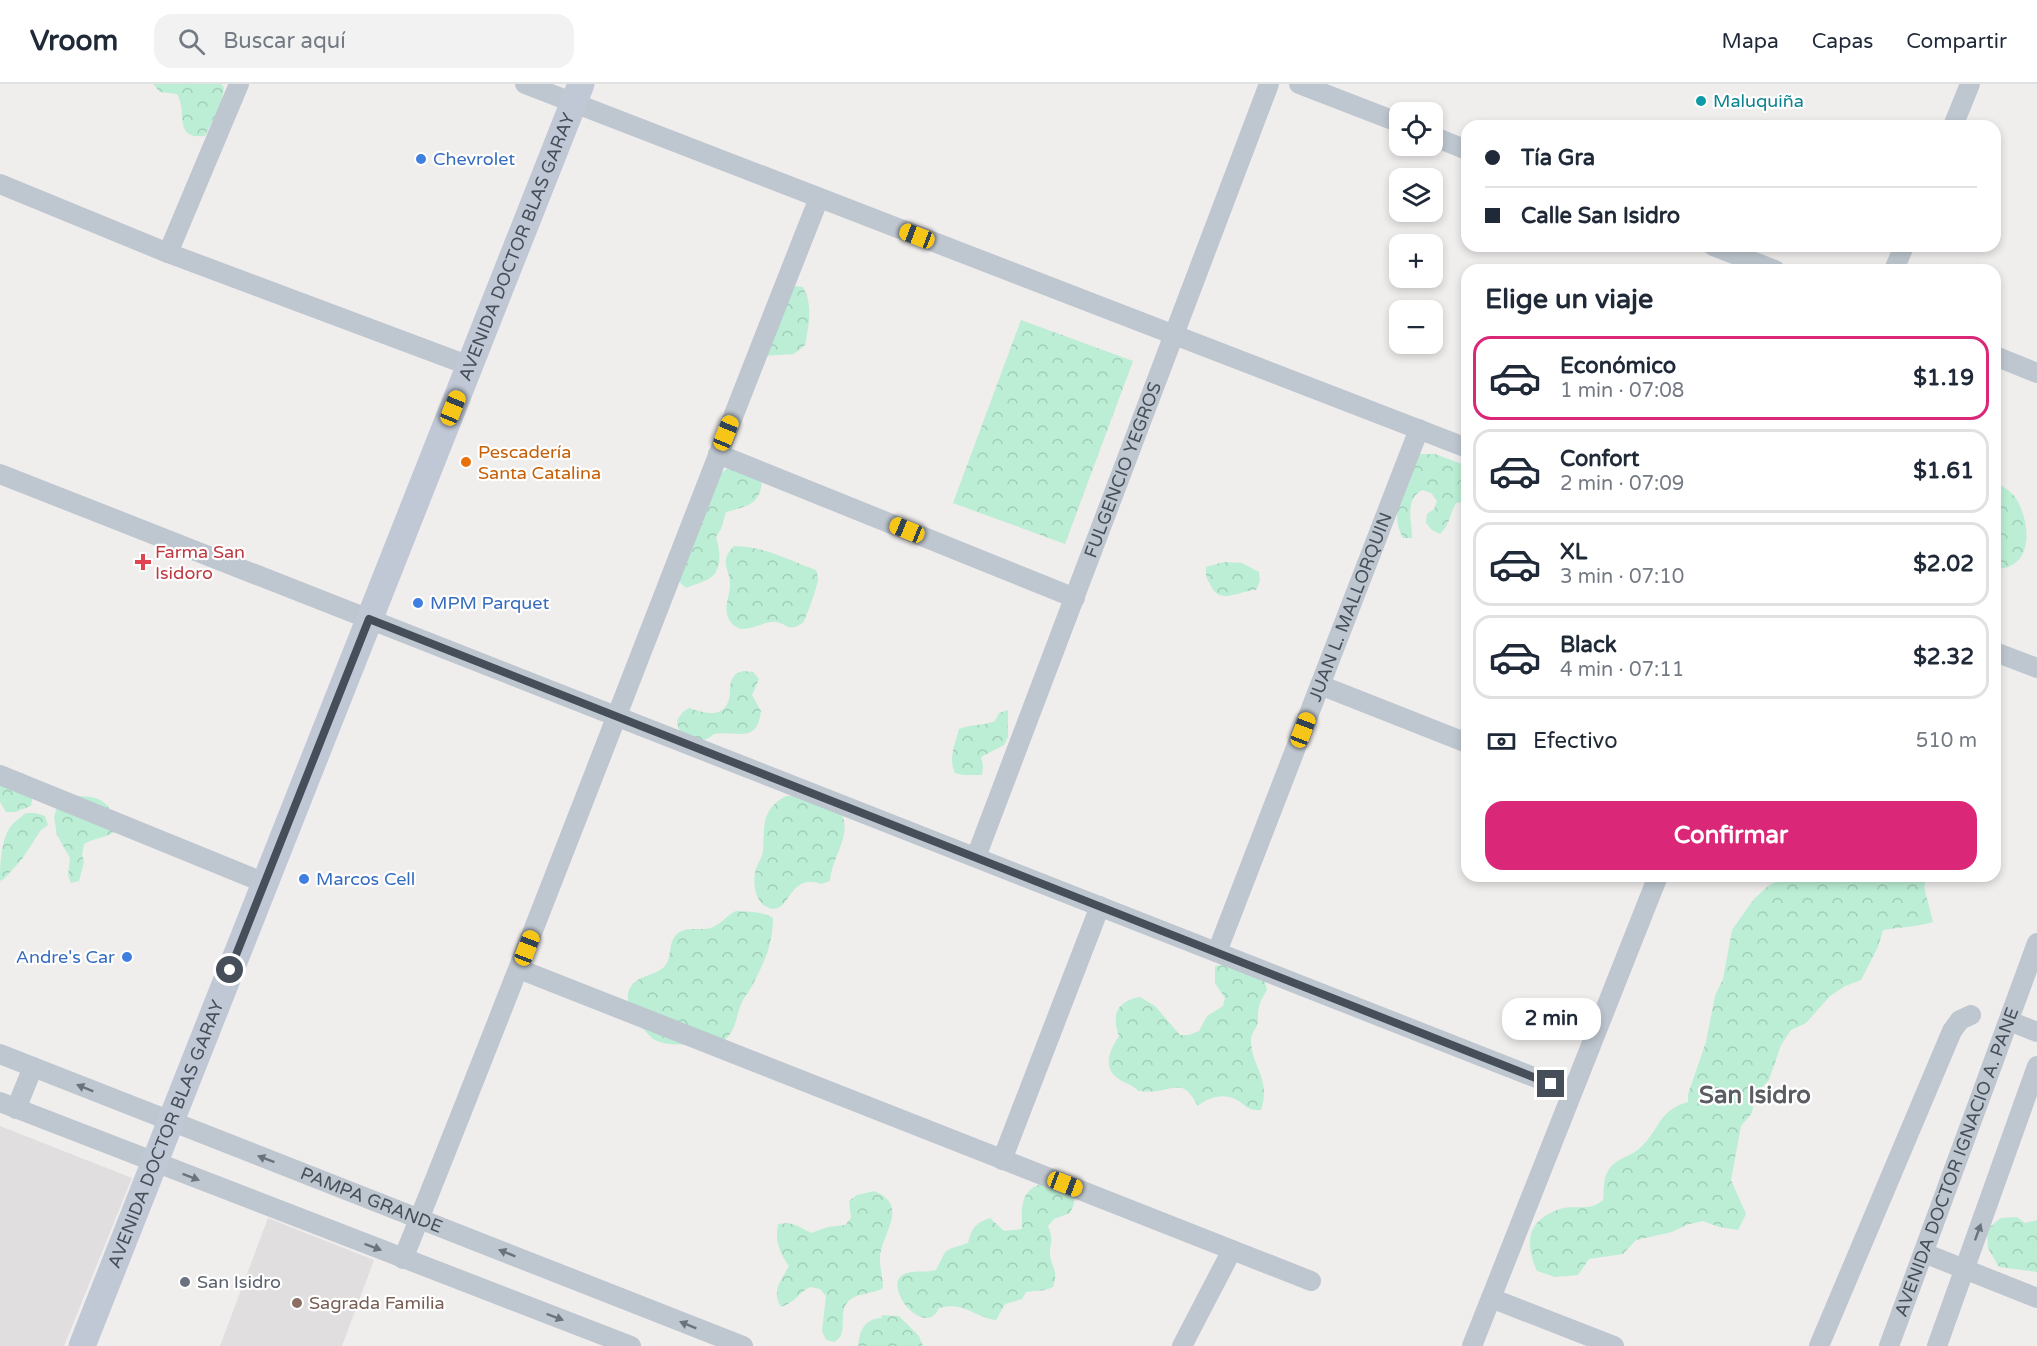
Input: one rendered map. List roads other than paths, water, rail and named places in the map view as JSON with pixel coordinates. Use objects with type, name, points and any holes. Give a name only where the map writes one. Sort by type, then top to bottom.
[{"type":"street","points":[[168,253],[239,84]]},
{"type":"street","points":[[525,84],[577,94],[819,198],[1461,446]]},
{"type":"street","name":"FULGENCIO YEGROS","points":[[976,857],[1269,84]]},
{"type":"street","points":[[1299,84],[1389,119]]},
{"type":"street","points":[[1955,120],[1970,84]]},
{"type":"street","name":"AVENIDA DOCTOR BLAS GARAY","points":[[82,1346],[577,94]]},
{"type":"street","points":[[1443,140],[1461,148]]},
{"type":"street","points":[[0,184],[168,253],[470,366]]},
{"type":"street","points":[[403,1258],[519,969],[819,198]]},
{"type":"street","points":[[1728,252],[1759,264]]},
{"type":"street","points":[[2001,358],[2037,373]]},
{"type":"street","name":"JUAN L. MALLORQUIN","points":[[1217,952],[1419,429]]},
{"type":"street","points":[[718,454],[1075,598]]},
{"type":"street","points":[[0,474],[1572,1092]]},
{"type":"street","points":[[2001,654],[2037,668]]},
{"type":"street","points":[[1320,685],[1461,741]]},
{"type":"street","points":[[0,775],[265,883]]},
{"type":"street","points":[[1472,1346],[1656,882]]},
{"type":"street","points":[[1002,1160],[1100,906]]},
{"type":"street","name":"AVENIDA DOCTOR IGNACIO A. PANE","points":[[1889,1346],[2037,943]]},
{"type":"street","points":[[519,969],[1311,1281]]},
{"type":"street","points":[[1819,1346],[1952,1031],[1960,1020],[1971,1015]]},
{"type":"street","points":[[2009,1021],[2037,1032]]},
{"type":"street","name":"PAMPA GRANDE","points":[[0,1054],[743,1346]]},
{"type":"street","points":[[1937,1346],[2037,1066]]},
{"type":"street","points":[[33,1067],[8,1106],[631,1346]]},
{"type":"street","points":[[1182,1346],[1232,1250]]},
{"type":"street","points":[[1924,1253],[2037,1298]]},
{"type":"street","points":[[1491,1298],[1614,1346]]},
{"type":"place","name":"Maluquiña","points":[[1701,101]]},
{"type":"place","name":"Chevrolet","points":[[421,159]]},
{"type":"place","name":"Pescadería Santa Catalina","points":[[466,462]]},
{"type":"place","name":"Farma San Isidoro","points":[[143,562]]},
{"type":"place","name":"MPM Parquet","points":[[418,603]]},
{"type":"place","name":"Marcos Cell","points":[[304,879]]},
{"type":"place","name":"Andre's Car","points":[[127,957]]},
{"type":"place","name":"San Isidro","points":[[185,1282]]},
{"type":"place","name":"Sagrada Familia","points":[[297,1303]]},
{"type":"district","name":"San Isidro","points":[[1755,1095]]}]
